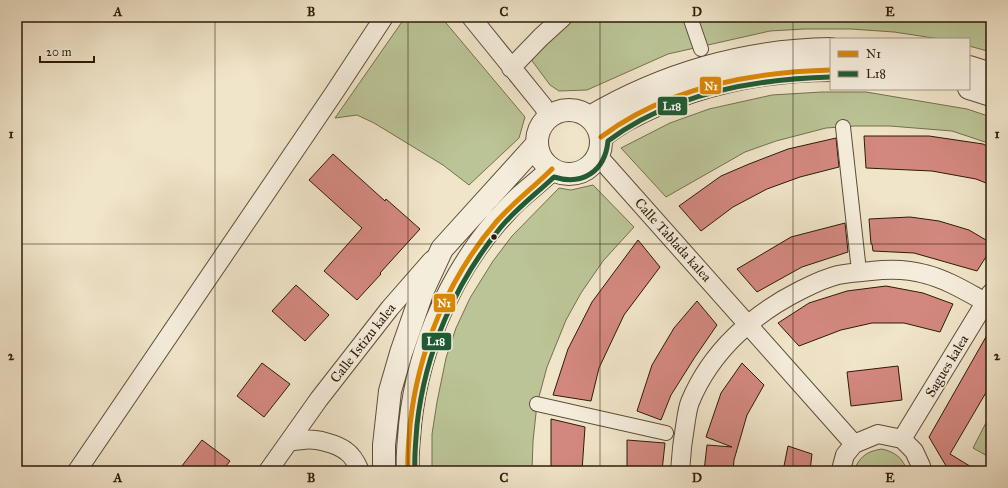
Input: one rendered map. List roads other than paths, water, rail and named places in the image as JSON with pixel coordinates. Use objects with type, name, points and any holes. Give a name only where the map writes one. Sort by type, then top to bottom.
[{"type":"street","points":[[78,471],[384,17]]},
{"type":"street","points":[[471,17],[543,106],[549,116]]},
{"type":"street","points":[[511,68],[563,17]]},
{"type":"street","points":[[690,17],[701,49]]},
{"type":"street","points":[[590,117],[638,92],[672,77],[706,66],[764,54],[808,49],[830,49]]},
{"type":"street","points":[[970,67],[991,74]]},
{"type":"street","points":[[599,146],[599,129],[590,117],[581,112],[570,110],[559,111],[549,116],[542,124],[538,134],[537,144],[539,154],[544,162],[552,169],[562,173],[572,174],[582,171],[591,165],[599,146],[625,120],[669,99],[732,80],[802,70],[830,70]]},
{"type":"street","points":[[970,88],[991,95]]},
{"type":"street","points":[[844,127],[858,262]]},
{"type":"street","points":[[384,471],[384,445],[390,391],[401,353],[423,290],[442,249],[537,144]]},
{"type":"street","name":"Calle Tablada kalea","points":[[599,146],[748,324],[854,444]]},
{"type":"street","points":[[408,471],[410,418],[418,375],[444,301],[465,264],[496,223],[518,199],[552,169]]},
{"type":"street","name":"Calle Istizu kalea","points":[[268,471],[319,399],[390,308],[442,249]]},
{"type":"street","points":[[680,471],[683,436],[690,403],[710,366],[728,343],[748,324],[771,306],[814,284],[838,275],[876,270],[892,270],[925,274],[989,300]]},
{"type":"street","name":"Sagues kalea","points":[[902,439],[989,300]]},
{"type":"street","points":[[537,404],[666,433]]},
{"type":"street","points":[[842,471],[842,466],[846,455],[854,444],[878,434],[902,439],[914,451],[921,466],[921,471]]},
{"type":"street","points":[[289,442],[305,439],[331,444],[346,451],[356,463],[360,471]]}]
